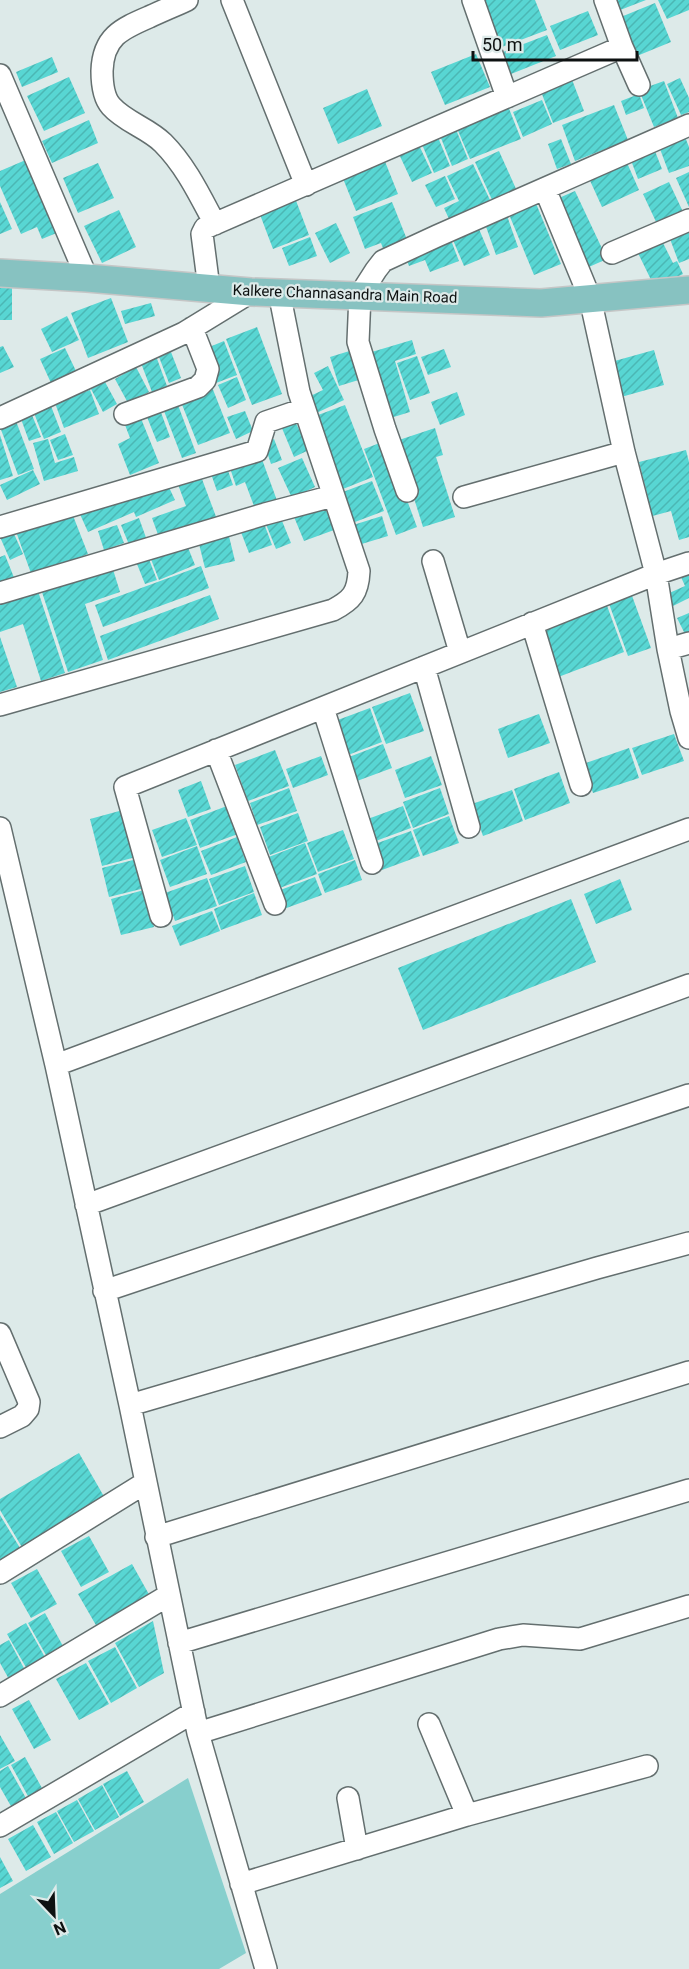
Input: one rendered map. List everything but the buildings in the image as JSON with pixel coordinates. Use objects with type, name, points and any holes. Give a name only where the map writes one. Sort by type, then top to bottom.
[{"type":"main road","name":"Kalkere Channasandra Main Road","points":[[0,273],[251,292],[541,303],[689,290]]},
{"type":"street","points":[[187,0],[122,29],[108,43],[103,60],[102,82],[108,103],[118,113],[162,141],[193,183],[215,224]]},
{"type":"street","points":[[232,0],[306,185]]},
{"type":"street","points":[[473,0],[507,97]]},
{"type":"street","points":[[605,0],[639,85]]},
{"type":"street","points":[[209,288],[202,234],[204,228],[622,47]]},
{"type":"street","points":[[0,75],[87,278]]},
{"type":"street","points":[[407,491],[358,342],[360,295],[383,261],[689,125]]},
{"type":"street","points":[[544,189],[590,298],[624,452],[656,574],[668,649],[685,710],[689,738]]},
{"type":"street","points":[[612,254],[689,220]]},
{"type":"street","points":[[0,418],[192,328],[251,292]]},
{"type":"street","points":[[0,705],[333,610],[353,596],[358,583],[359,570],[299,392],[279,292]]},
{"type":"street","points":[[125,414],[198,387],[206,380],[208,369],[192,328]]},
{"type":"street","points":[[0,527],[257,451],[266,423],[304,408]]},
{"type":"street","points":[[464,497],[624,452]]},
{"type":"street","points":[[0,593],[333,496]]},
{"type":"street","points":[[433,561],[460,652]]},
{"type":"street","points":[[161,916],[125,787],[532,623],[689,563]]},
{"type":"street","points":[[532,623],[581,785]]},
{"type":"street","points":[[668,649],[689,643]]},
{"type":"street","points":[[424,667],[469,827]]},
{"type":"street","points":[[323,708],[372,863]]},
{"type":"street","points":[[216,750],[275,904]]},
{"type":"street","points":[[0,828],[56,1065],[198,1733],[266,1969]]},
{"type":"street","points":[[56,1065],[689,830]]},
{"type":"street","points":[[86,1205],[689,985]]},
{"type":"street","points":[[104,1292],[689,1095]]},
{"type":"street","points":[[130,1405],[689,1243]]},
{"type":"street","points":[[0,1334],[29,1402],[28,1409],[22,1416],[0,1427]]},
{"type":"street","points":[[156,1537],[689,1372]]},
{"type":"street","points":[[0,1573],[145,1483]]},
{"type":"street","points":[[179,1643],[689,1490]]},
{"type":"street","points":[[0,1696],[169,1595]]},
{"type":"street","points":[[198,1733],[499,1639],[523,1635],[580,1639],[689,1606]]},
{"type":"street","points":[[0,1826],[194,1712]]},
{"type":"street","points":[[429,1724],[467,1815]]},
{"type":"street","points":[[241,1884],[467,1815],[647,1766]]},
{"type":"street","points":[[348,1798],[357,1849]]},
{"type":"shaded area","points":[[188,1778],[246,1953],[219,1969],[0,1969],[0,1894]]}]
